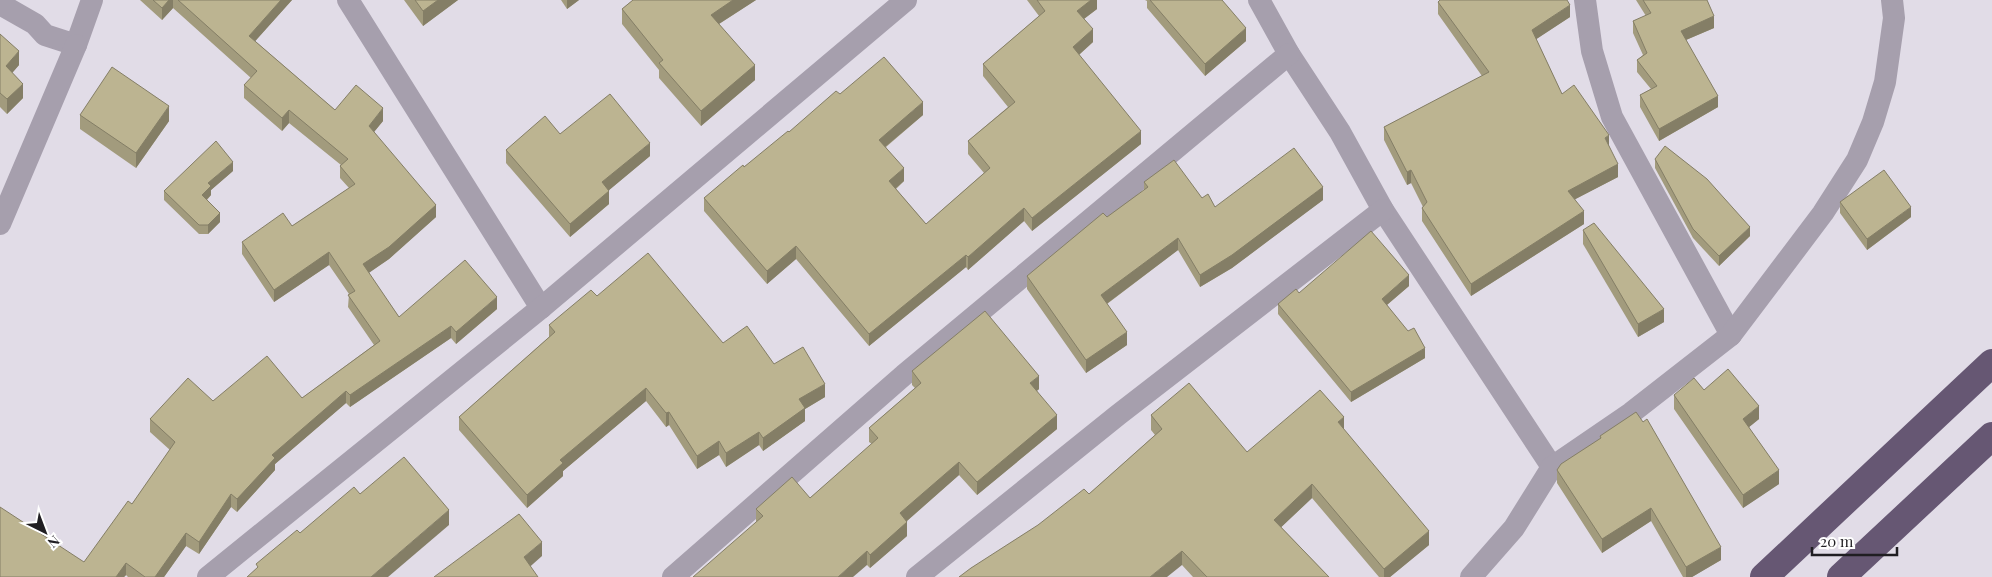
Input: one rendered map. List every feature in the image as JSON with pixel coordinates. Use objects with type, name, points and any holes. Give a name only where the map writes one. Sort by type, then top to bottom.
[{"type":"highway","points":[[1764,577],[1992,363]]},
{"type":"highway","points":[[1841,577],[1992,436]]},
{"type":"street","points":[[0,224],[76,45],[92,0]]},
{"type":"street","points":[[348,0],[540,308]]},
{"type":"street","points":[[1259,0],[1289,54],[1340,132],[1383,210],[1552,467]]},
{"type":"street","points":[[1585,0],[1592,51],[1612,117],[1731,335]]},
{"type":"street","points":[[1471,577],[1514,528],[1552,467],[1630,413],[1731,335],[1823,213],[1857,160],[1873,122],[1885,82],[1894,18],[1892,0]]},
{"type":"street","points":[[208,577],[540,308],[904,1]]},
{"type":"street","points":[[0,4],[34,24],[45,35],[76,45]]},
{"type":"street","points":[[673,577],[904,375],[1289,54]]},
{"type":"street","points":[[916,577],[1118,414],[1383,210]]},
{"type":"building","points":[[153,0],[169,0],[162,8]]},
{"type":"building","points":[[178,0],[281,0],[249,36],[335,110],[356,85],[383,108],[369,126],[436,205],[389,247],[363,264],[399,317],[465,260],[497,297],[456,332],[451,326],[350,395],[346,391],[272,455],[275,458],[237,499],[231,494],[199,542],[186,533],[155,577],[145,577],[126,563],[116,577],[0,577],[0,507],[84,562],[128,501],[132,504],[175,442],[150,419],[188,378],[213,401],[267,356],[302,398],[380,341],[348,295],[355,291],[329,252],[274,290],[242,242],[283,213],[292,226],[355,184],[340,166],[348,159],[289,110],[282,118],[244,85],[257,71]]},
{"type":"building","points":[[415,0],[438,0],[423,11]]},
{"type":"building","points":[[633,0],[733,0],[711,15],[755,65],[701,111],[659,63],[663,60],[622,9]]},
{"type":"building","points":[[1037,0],[1091,0],[1077,11],[1093,29],[1073,47],[1141,131],[1032,218],[1024,208],[968,257],[966,255],[869,334],[796,246],[767,271],[704,198],[743,165],[744,167],[789,132],[836,91],[840,94],[884,57],[923,102],[879,140],[904,168],[889,181],[926,224],[990,168],[968,141],[1015,102],[983,64],[1045,11]]},
{"type":"building","points":[[1150,0],[1222,0],[1246,28],[1205,64]]},
{"type":"building","points":[[1440,0],[1567,0],[1570,5],[1532,30],[1562,94],[1574,85],[1609,135],[1605,138],[1618,164],[1568,191],[1584,211],[1471,284],[1422,208],[1427,202],[1411,170],[1407,172],[1384,127],[1489,72],[1438,2]]},
{"type":"building","points":[[1643,0],[1707,0],[1714,16],[1681,31],[1718,96],[1659,129],[1640,95],[1657,86],[1637,60],[1647,53],[1633,21],[1651,13]]},
{"type":"building","points":[[0,34],[19,51],[6,66],[23,84],[7,99],[0,93]]},
{"type":"building","points":[[112,67],[169,106],[136,153],[80,115]]},
{"type":"building","points":[[610,94],[650,143],[602,182],[609,191],[570,224],[506,150],[545,116],[560,134]]},
{"type":"building","points":[[216,141],[233,162],[208,183],[211,186],[202,195],[220,213],[208,225],[199,225],[164,191]]},
{"type":"building","points":[[1665,146],[1707,179],[1750,227],[1719,256],[1693,229],[1655,159]]},
{"type":"building","points":[[1294,148],[1323,187],[1232,255],[1200,275],[1178,238],[1101,295],[1127,332],[1086,360],[1027,276],[1103,213],[1107,217],[1148,187],[1144,182],[1174,160],[1202,198],[1208,194],[1215,207]]},
{"type":"building","points":[[1884,170],[1911,207],[1867,239],[1840,202]]},
{"type":"building","points":[[1594,223],[1664,309],[1638,324],[1583,230]]},
{"type":"building","points":[[1371,231],[1409,275],[1382,299],[1408,331],[1414,328],[1425,348],[1351,392],[1278,304],[1296,289],[1299,293]]},
{"type":"building","points":[[648,253],[723,343],[747,326],[774,364],[803,347],[825,384],[799,399],[805,408],[763,438],[759,432],[726,453],[719,441],[697,456],[669,412],[666,413],[646,388],[560,460],[563,463],[527,495],[459,417],[555,332],[549,325],[591,290],[597,296]]},
{"type":"building","points":[[985,311],[1039,376],[1030,383],[1057,415],[977,482],[959,462],[900,513],[907,522],[870,555],[867,551],[838,577],[693,577],[763,516],[756,509],[792,477],[810,498],[878,438],[869,428],[921,383],[912,371]]},
{"type":"building","points":[[1728,369],[1759,406],[1743,419],[1779,470],[1743,495],[1674,395],[1694,378],[1704,390]]},
{"type":"building","points":[[1189,383],[1247,452],[1320,390],[1344,417],[1338,422],[1429,531],[1384,569],[1312,484],[1274,520],[1329,577],[1207,577],[1182,551],[1150,577],[959,577],[1038,525],[1084,489],[1089,494],[1162,429],[1151,415]]},
{"type":"building","points":[[1636,412],[1643,422],[1647,419],[1721,547],[1686,567],[1651,508],[1602,539],[1557,470],[1561,464]]},
{"type":"building","points":[[404,457],[449,510],[371,577],[247,577],[258,567],[256,564],[297,530],[300,533],[354,487],[360,494]]},
{"type":"building","points":[[519,514],[542,542],[524,557],[538,577],[434,577]]}]
